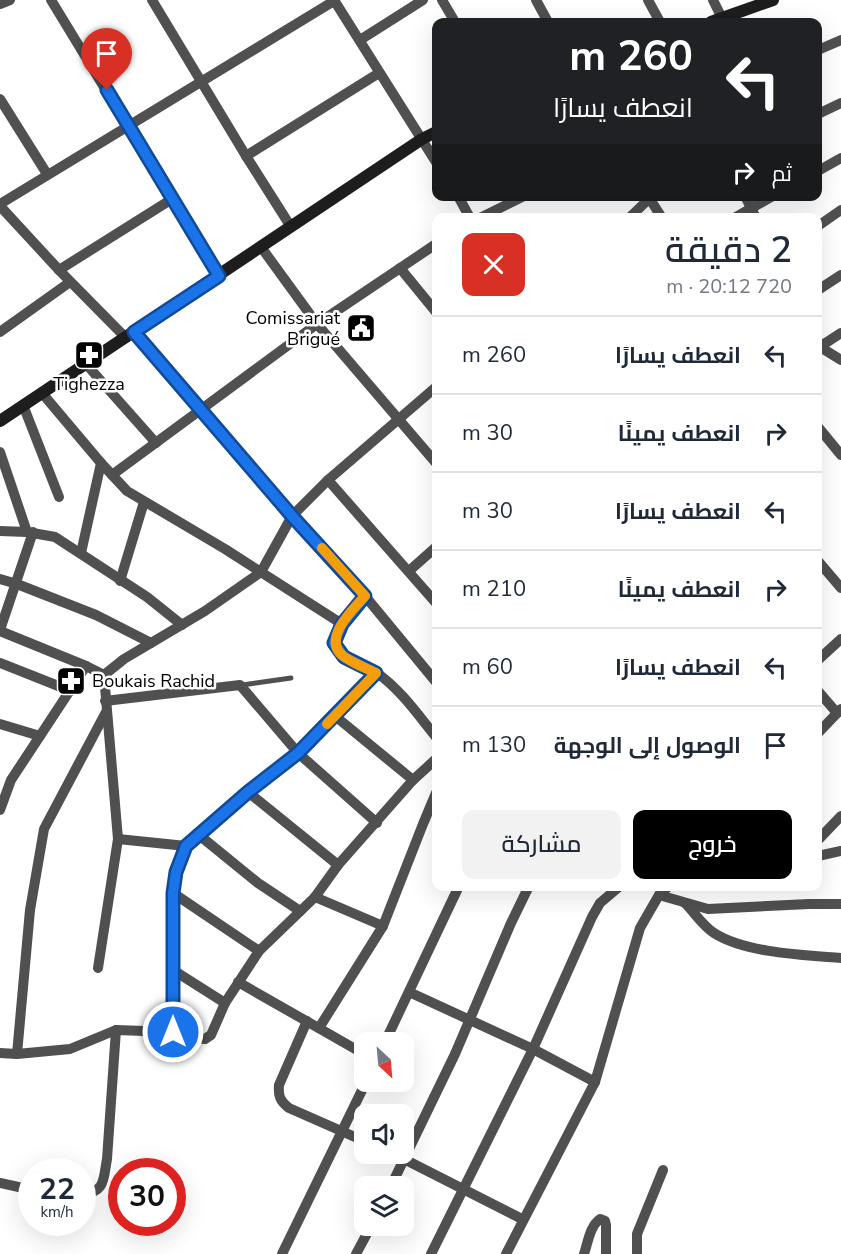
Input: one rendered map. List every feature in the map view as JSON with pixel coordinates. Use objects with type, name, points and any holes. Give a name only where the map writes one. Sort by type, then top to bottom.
[{"type":"street","points":[[0,4],[10,0]]},
{"type":"street","points":[[51,0],[219,276]]},
{"type":"street","points":[[152,0],[291,227]]},
{"type":"street","points":[[432,155],[334,0],[47,174],[0,205],[70,282],[130,335],[200,410],[365,596],[432,677]]},
{"type":"street","points":[[360,40],[423,0]]},
{"type":"street","points":[[442,0],[453,18]]},
{"type":"street","points":[[536,0],[546,18]]},
{"type":"street","points":[[648,0],[658,18]]},
{"type":"street","points":[[713,0],[717,18]]},
{"type":"street","points":[[723,18],[773,0]]},
{"type":"street","points":[[822,48],[841,40]]},
{"type":"street","points":[[246,156],[379,73]]},
{"type":"street","points":[[0,99],[47,174]]},
{"type":"street","points":[[822,112],[841,103]]},
{"type":"street","points":[[0,421],[432,134]]},
{"type":"street","points":[[822,169],[841,158]]},
{"type":"street","points":[[59,270],[172,199]]},
{"type":"street","points":[[490,213],[514,201]]},
{"type":"street","points":[[634,213],[646,201]]},
{"type":"street","points":[[753,213],[767,201]]},
{"type":"street","points":[[822,223],[841,210]]},
{"type":"street","points":[[261,247],[317,324],[432,458]]},
{"type":"street","points":[[111,475],[317,324],[432,247]]},
{"type":"street","points":[[400,267],[432,307]]},
{"type":"street","points":[[822,287],[841,275]]},
{"type":"street","points":[[1,328],[70,282]]},
{"type":"street","points":[[822,343],[841,333]]},
{"type":"street","points":[[822,348],[841,360]]},
{"type":"street","points":[[86,364],[156,443]]},
{"type":"street","points":[[104,675],[124,659],[182,625],[261,572],[292,516],[328,480],[432,390]]},
{"type":"street","points":[[42,393],[101,464],[127,491],[342,624]]},
{"type":"street","points":[[23,405],[59,497]]},
{"type":"street","points":[[822,435],[841,441]]},
{"type":"street","points":[[822,435],[841,455]]},
{"type":"street","points":[[0,452],[30,532],[17,584],[0,631],[104,675]]},
{"type":"street","points":[[81,553],[101,464]]},
{"type":"street","points":[[328,480],[432,598]]},
{"type":"street","points":[[120,581],[144,501]]},
{"type":"street","points":[[0,531],[30,532],[55,537],[147,597],[182,625]]},
{"type":"street","points":[[410,571],[432,551]]},
{"type":"street","points":[[822,566],[841,588]]},
{"type":"street","points":[[0,579],[96,615],[151,642]]},
{"type":"street","points":[[365,596],[342,624],[335,639],[336,648],[344,657],[376,673],[398,691],[432,732]]},
{"type":"street","points":[[822,656],[841,639]]},
{"type":"street","points":[[0,663],[71,691]]},
{"type":"street","points":[[0,810],[11,780],[86,666]]},
{"type":"street","points":[[173,1032],[173,893],[176,872],[186,846],[248,792],[298,753],[376,673]]},
{"type":"street","points":[[98,968],[118,839],[104,675]]},
{"type":"street","points":[[105,707],[240,685],[298,753],[377,823]]},
{"type":"street","points":[[822,695],[839,711],[822,729]]},
{"type":"street","points":[[17,1054],[30,909],[44,829],[105,707]]},
{"type":"street","points":[[335,716],[413,780]]},
{"type":"street","points":[[0,724],[40,736]]},
{"type":"street","points":[[0,1053],[17,1054],[70,1049],[116,1030],[173,1032],[191,1038],[205,1039],[214,1029],[225,1003],[259,951],[315,897],[338,865],[413,780],[432,763]]},
{"type":"street","points":[[0,777],[11,780]]},
{"type":"street","points":[[248,792],[338,865]]},
{"type":"street","points":[[319,1028],[383,926],[432,803]]},
{"type":"street","points":[[822,836],[841,816]]},
{"type":"street","points":[[199,835],[258,883],[300,911]]},
{"type":"street","points":[[118,839],[186,846]]},
{"type":"street","points":[[822,855],[841,851]]},
{"type":"street","points":[[390,1032],[457,891]]},
{"type":"street","points":[[414,1139],[471,1019],[527,891]]},
{"type":"street","points":[[431,1254],[533,1048],[592,917],[600,903],[614,891]]},
{"type":"street","points":[[506,1254],[522,1219],[595,1082],[640,928],[663,891]]},
{"type":"street","points":[[173,893],[259,951]]},
{"type":"street","points":[[659,895],[708,909],[841,904]]},
{"type":"street","points":[[315,897],[383,926]]},
{"type":"street","points":[[685,903],[712,933],[735,943],[788,954],[841,958]]},
{"type":"street","points":[[173,970],[225,1003]]},
{"type":"street","points":[[238,982],[354,1048]]},
{"type":"street","points":[[409,992],[533,1048],[595,1082]]},
{"type":"street","points":[[307,1021],[279,1085],[278,1094],[281,1102],[289,1108],[354,1136]]},
{"type":"street","points":[[96,1192],[101,1188],[107,1159],[116,1030]]},
{"type":"street","points":[[282,1254],[361,1092]]},
{"type":"street","points":[[414,1163],[522,1219]]},
{"type":"street","points":[[637,1254],[637,1234],[663,1170]]},
{"type":"street","points":[[0,1183],[18,1187]]},
{"type":"street","points":[[584,1254],[592,1228],[600,1219],[604,1220],[606,1225],[606,1254]]},
{"type":"street","points":[[356,1254],[366,1236]]},
{"type":"lane","points":[[240,685],[291,678]]},
{"type":"slow traffic","points":[[322,548],[365,596],[342,624],[334,643],[336,648],[344,657],[376,673],[327,724]]},
{"type":"place","name":"Comissariat Brigué","points":[[361,328]]},
{"type":"place","name":"Tighezza","points":[[89,355]]},
{"type":"place","name":"Boukais Rachid","points":[[71,681]]},
{"type":"route","points":[[107,90],[219,276],[134,332],[227,442],[365,596],[342,624],[334,643],[344,657],[376,673],[298,753],[248,792],[186,846],[179,861],[173,893],[173,1032]]}]
